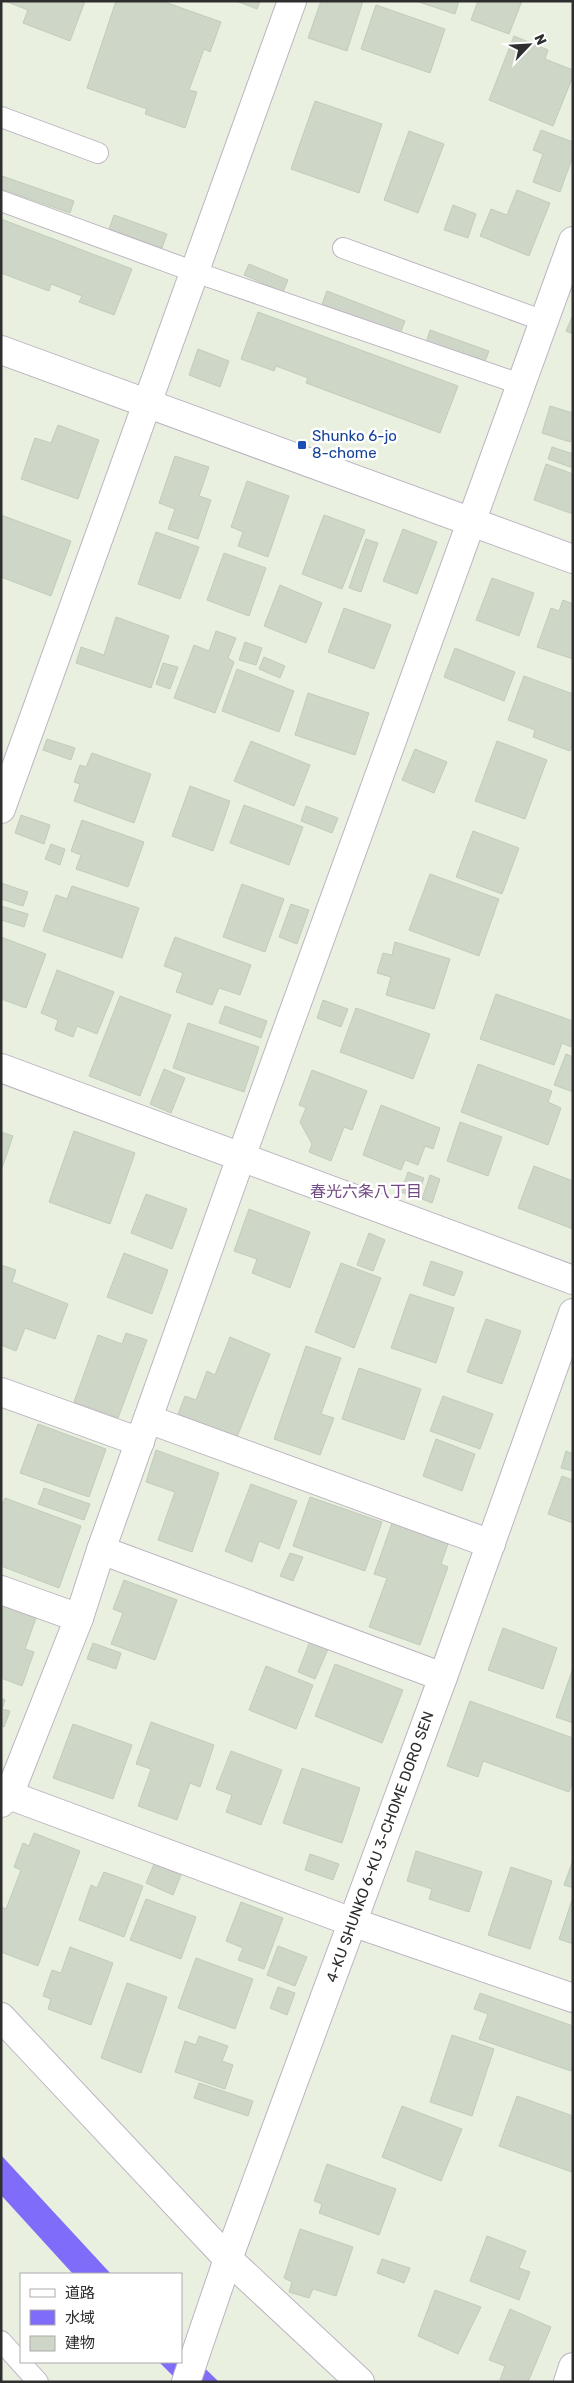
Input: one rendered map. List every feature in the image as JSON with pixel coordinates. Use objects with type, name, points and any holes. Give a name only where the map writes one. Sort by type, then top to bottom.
[{"type":"street","points":[[1,810],[292,1]]},
{"type":"street","points":[[573,241],[241,1157],[101,1550],[79,1618],[4,1797],[352,1922],[573,1998]]},
{"type":"street","points":[[1,350],[573,559]]},
{"type":"street","points":[[1,1068],[573,1280]]},
{"type":"street","name":"4-KU SHUNKO 6-KU 3-CHOME DORO SEN","points":[[186,2382],[228,2259],[443,1677],[573,1313]]},
{"type":"street","points":[[1,1392],[144,1430],[491,1544]]},
{"type":"street","points":[[101,1550],[443,1677]]},
{"type":"street","points":[[1,1590],[79,1618]]},
{"type":"street","points":[[1,2018],[228,2259],[360,2382]]},
{"type":"street","points":[[568,2382],[573,2367]]},
{"type":"lane","points":[[1,117],[98,153]]},
{"type":"lane","points":[[1,200],[195,272],[520,384]]},
{"type":"lane","points":[[343,248],[544,321]]},
{"type":"lane","points":[[1,2341],[20,2362]]},
{"type":"lane","points":[[21,2363],[38,2382]]},
{"type":"water","points":[[1,2155],[110,2273],[72,2273],[1,2195]]},
{"type":"water","points":[[182,2346],[219,2382],[179,2382],[160,2363],[182,2363]]},
{"type":"building","points":[[5,1],[85,1],[70,41],[23,23],[28,10]]},
{"type":"building","points":[[116,1],[162,1],[221,22],[210,52],[204,49],[189,90],[197,92],[185,128],[145,114],[147,109],[87,88]]},
{"type":"building","points":[[236,1],[260,1],[257,9]]},
{"type":"building","points":[[321,1],[363,1],[347,51],[308,38]]},
{"type":"building","points":[[416,1],[459,1],[455,14]]},
{"type":"building","points":[[478,1],[522,1],[509,34],[471,20]]},
{"type":"building","points":[[376,5],[445,29],[430,73],[361,49]]},
{"type":"building","points":[[514,36],[548,50],[545,59],[573,70],[573,76],[553,126],[489,100]]},
{"type":"building","points":[[315,101],[382,124],[359,193],[291,169]]},
{"type":"building","points":[[541,130],[573,142],[573,156],[560,192],[533,182],[543,154],[533,150]]},
{"type":"building","points":[[409,131],[444,144],[418,213],[384,200]]},
{"type":"building","points":[[2,176],[74,201],[70,213],[1,189]]},
{"type":"building","points":[[517,190],[550,203],[529,256],[480,236],[491,209],[507,215]]},
{"type":"building","points":[[453,205],[476,214],[468,238],[444,230]]},
{"type":"building","points":[[114,215],[167,234],[162,248],[109,229]]},
{"type":"building","points":[[1,219],[132,269],[114,315],[79,302],[82,296],[51,284],[49,291],[1,273]]},
{"type":"building","points":[[249,264],[288,280],[283,292],[244,275]]},
{"type":"building","points":[[327,291],[405,321],[400,334],[322,304]]},
{"type":"building","points":[[258,312],[458,386],[440,433],[306,383],[308,378],[276,366],[274,371],[241,359]]},
{"type":"building","points":[[573,315],[573,334],[566,331]]},
{"type":"building","points":[[430,330],[489,351],[484,364],[426,343]]},
{"type":"building","points":[[198,349],[229,361],[220,387],[189,375]]},
{"type":"building","points":[[550,406],[573,413],[573,434],[570,442],[542,433]]},
{"type":"building","points":[[58,425],[99,440],[78,499],[21,479],[35,438],[51,443]]},
{"type":"building","points":[[552,447],[573,454],[573,468],[548,459]]},
{"type":"building","points":[[175,456],[209,467],[199,496],[211,500],[198,539],[168,529],[175,509],[159,503]]},
{"type":"building","points":[[546,464],[573,474],[573,514],[534,500]]},
{"type":"building","points":[[247,481],[289,496],[268,557],[238,546],[243,532],[231,527]]},
{"type":"building","points":[[1,515],[71,541],[51,596],[1,577]]},
{"type":"building","points":[[324,515],[365,530],[342,589],[302,574]]},
{"type":"building","points":[[403,529],[437,542],[417,594],[383,581]]},
{"type":"building","points":[[156,532],[199,547],[180,599],[138,584]]},
{"type":"building","points":[[366,539],[378,543],[361,592],[349,588]]},
{"type":"building","points":[[224,553],[266,568],[249,616],[207,600]]},
{"type":"building","points":[[492,578],[534,593],[519,636],[476,620]]},
{"type":"building","points":[[280,585],[322,603],[306,643],[264,626]]},
{"type":"building","points":[[563,600],[573,604],[573,659],[537,647],[551,608],[559,611]]},
{"type":"building","points":[[344,608],[391,625],[374,669],[328,652]]},
{"type":"building","points":[[116,617],[169,636],[151,688],[76,663],[81,647],[104,655]]},
{"type":"building","points":[[216,631],[236,638],[228,658],[234,662],[215,713],[174,698],[194,645],[209,651]]},
{"type":"building","points":[[245,642],[262,648],[256,665],[239,660]]},
{"type":"building","points":[[455,648],[515,672],[504,701],[444,677]]},
{"type":"building","points":[[264,657],[285,666],[280,678],[259,669]]},
{"type":"building","points":[[163,663],[178,667],[170,689],[156,684]]},
{"type":"building","points":[[237,669],[294,691],[279,732],[222,711]]},
{"type":"building","points":[[524,676],[573,694],[573,744],[570,751],[533,737],[535,730],[508,720]]},
{"type":"building","points":[[308,693],[369,713],[355,755],[295,735]]},
{"type":"building","points":[[47,739],[75,748],[71,760],[43,750]]},
{"type":"building","points":[[251,741],[310,765],[294,806],[234,781]]},
{"type":"building","points":[[497,741],[547,760],[525,819],[475,801]]},
{"type":"building","points":[[415,749],[447,762],[434,793],[402,780]]},
{"type":"building","points":[[92,753],[151,774],[134,823],[74,801],[80,784],[74,782],[80,765],[86,767]]},
{"type":"building","points":[[190,786],[230,801],[213,851],[172,836]]},
{"type":"building","points":[[244,805],[303,827],[289,865],[230,843]]},
{"type":"building","points":[[306,806],[338,818],[332,833],[301,821]]},
{"type":"building","points":[[21,815],[50,825],[44,844],[15,833]]},
{"type":"building","points":[[82,820],[144,842],[128,887],[76,869],[81,855],[71,851]]},
{"type":"building","points":[[473,831],[519,848],[502,894],[456,877]]},
{"type":"building","points":[[51,844],[65,849],[60,865],[45,859]]},
{"type":"building","points":[[430,874],[499,899],[479,956],[409,930]]},
{"type":"building","points":[[1,883],[28,892],[23,906],[1,899]]},
{"type":"building","points":[[242,884],[284,899],[265,952],[223,937]]},
{"type":"building","points":[[72,886],[139,908],[122,958],[43,931],[56,895],[67,899]]},
{"type":"building","points":[[291,904],[309,910],[297,944],[279,937]]},
{"type":"building","points":[[1,906],[28,914],[24,927],[1,920]]},
{"type":"building","points":[[1,937],[46,954],[26,1008],[1,999]]},
{"type":"building","points":[[175,937],[251,965],[240,995],[219,988],[212,1005],[176,992],[183,973],[164,966]]},
{"type":"building","points":[[395,942],[450,959],[434,1009],[386,995],[391,977],[377,973],[383,953],[392,955]]},
{"type":"building","points":[[57,970],[114,992],[97,1034],[77,1026],[73,1037],[55,1030],[58,1020],[41,1013]]},
{"type":"building","points":[[496,994],[573,1021],[571,1047],[562,1043],[554,1065],[480,1039]]},
{"type":"building","points":[[120,996],[171,1015],[140,1096],[89,1076]]},
{"type":"building","points":[[323,1000],[348,1009],[341,1027],[317,1018]]},
{"type":"building","points":[[225,1006],[267,1021],[261,1038],[219,1023]]},
{"type":"building","points":[[356,1008],[430,1034],[413,1079],[340,1052]]},
{"type":"building","points":[[188,1023],[259,1047],[244,1092],[173,1068]]},
{"type":"building","points":[[566,1054],[573,1057],[573,1092],[554,1085]]},
{"type":"building","points":[[478,1064],[552,1091],[548,1102],[561,1108],[548,1145],[461,1112]]},
{"type":"building","points":[[164,1069],[185,1078],[171,1113],[150,1104]]},
{"type":"building","points":[[312,1070],[367,1091],[352,1130],[344,1127],[331,1161],[309,1152],[312,1144],[300,1122],[306,1108],[299,1105]]},
{"type":"building","points":[[381,1105],[440,1128],[433,1149],[425,1146],[418,1165],[405,1160],[401,1170],[363,1155]]},
{"type":"building","points":[[460,1122],[502,1137],[488,1176],[447,1161]]},
{"type":"building","points":[[74,1131],[135,1153],[110,1224],[49,1202]]},
{"type":"building","points":[[1,1132],[13,1136],[1,1171]]},
{"type":"building","points":[[534,1166],[573,1181],[573,1229],[518,1208]]},
{"type":"building","points":[[408,1172],[424,1178],[417,1198],[401,1192]]},
{"type":"building","points":[[430,1175],[440,1179],[432,1203],[422,1199]]},
{"type":"building","points":[[146,1194],[187,1209],[172,1249],[131,1233]]},
{"type":"building","points":[[249,1209],[310,1232],[290,1288],[252,1273],[257,1259],[234,1251]]},
{"type":"building","points":[[369,1233],[385,1240],[373,1271],[357,1265]]},
{"type":"building","points":[[124,1253],[168,1270],[152,1314],[107,1297]]},
{"type":"building","points":[[431,1261],[463,1272],[454,1296],[423,1285]]},
{"type":"building","points":[[341,1263],[381,1278],[354,1348],[315,1332]]},
{"type":"building","points":[[1,1265],[16,1270],[12,1282],[68,1304],[55,1339],[25,1328],[16,1351],[1,1345]]},
{"type":"building","points":[[410,1294],[454,1308],[436,1363],[391,1348]]},
{"type":"building","points":[[486,1319],[521,1331],[502,1384],[467,1372]]},
{"type":"building","points":[[126,1333],[147,1340],[118,1418],[74,1402],[98,1335],[122,1344]]},
{"type":"building","points":[[230,1337],[270,1354],[237,1437],[178,1414],[185,1396],[196,1400],[207,1371],[215,1375]]},
{"type":"building","points":[[306,1346],[341,1358],[321,1414],[334,1418],[320,1455],[274,1439]]},
{"type":"building","points":[[359,1368],[421,1389],[404,1440],[342,1419]]},
{"type":"building","points":[[443,1396],[493,1414],[480,1449],[430,1431]]},
{"type":"building","points":[[38,1424],[106,1449],[89,1497],[20,1473]]},
{"type":"building","points":[[436,1439],[475,1454],[462,1491],[423,1476]]},
{"type":"building","points":[[156,1450],[219,1473],[192,1552],[158,1540],[175,1492],[146,1482]]},
{"type":"building","points":[[566,1451],[573,1454],[573,1471],[561,1468]]},
{"type":"building","points":[[562,1476],[573,1480],[573,1523],[548,1514]]},
{"type":"building","points":[[251,1484],[297,1501],[279,1549],[259,1541],[252,1562],[225,1551]]},
{"type":"building","points":[[44,1488],[90,1504],[84,1520],[38,1504]]},
{"type":"building","points":[[310,1497],[382,1522],[365,1571],[293,1546]]},
{"type":"building","points":[[5,1498],[81,1526],[59,1588],[1,1566],[1,1508]]},
{"type":"building","points":[[392,1523],[448,1544],[441,1564],[448,1567],[420,1645],[369,1627],[387,1578],[374,1574]]},
{"type":"building","points":[[290,1553],[303,1557],[293,1581],[280,1576]]},
{"type":"building","points":[[124,1580],[177,1600],[155,1660],[111,1644],[123,1613],[113,1609]]},
{"type":"building","points":[[1,1605],[36,1618],[25,1649],[34,1652],[22,1686],[1,1678]]},
{"type":"building","points":[[503,1628],[557,1648],[543,1689],[488,1670]]},
{"type":"building","points":[[310,1641],[328,1649],[315,1679],[298,1672]]},
{"type":"building","points":[[93,1643],[121,1653],[116,1669],[87,1659]]},
{"type":"building","points":[[335,1664],[403,1690],[382,1743],[315,1716]]},
{"type":"building","points":[[266,1666],[313,1685],[296,1729],[249,1710]]},
{"type":"building","points":[[573,1668],[573,1723],[556,1717]]},
{"type":"building","points":[[1,1698],[5,1700],[2,1709],[10,1711],[4,1727],[1,1726]]},
{"type":"building","points":[[470,1701],[573,1738],[573,1781],[569,1792],[483,1761],[478,1777],[447,1766]]},
{"type":"building","points":[[151,1722],[214,1745],[200,1787],[190,1783],[177,1820],[138,1806],[151,1769],[136,1764]]},
{"type":"building","points":[[73,1724],[132,1745],[113,1799],[53,1778]]},
{"type":"building","points":[[231,1751],[282,1770],[261,1825],[226,1812],[232,1795],[216,1789]]},
{"type":"building","points":[[302,1768],[360,1788],[342,1843],[283,1823]]},
{"type":"building","points":[[34,1833],[80,1851],[38,1966],[1,1952],[1,1907],[6,1909],[21,1870],[14,1867],[23,1843],[29,1846]]},
{"type":"building","points":[[416,1851],[482,1872],[469,1912],[429,1899],[432,1889],[407,1881]]},
{"type":"building","points":[[310,1854],[339,1864],[333,1880],[305,1870]]},
{"type":"building","points":[[573,1860],[573,1888],[564,1885]]},
{"type":"building","points":[[154,1864],[181,1875],[173,1895],[146,1883]]},
{"type":"building","points":[[511,1867],[552,1881],[530,1949],[488,1935]]},
{"type":"building","points":[[104,1872],[143,1886],[124,1937],[79,1920],[91,1885],[97,1888]]},
{"type":"building","points":[[573,1897],[573,1944],[559,1939]]},
{"type":"building","points":[[146,1899],[196,1917],[181,1959],[130,1940]]},
{"type":"building","points":[[241,1902],[283,1918],[264,1969],[238,1960],[243,1948],[226,1941]]},
{"type":"building","points":[[278,1946],[307,1957],[295,1986],[267,1975]]},
{"type":"building","points":[[70,1947],[113,1963],[91,2025],[48,2009],[51,1999],[43,1996],[52,1970],[61,1973]]},
{"type":"building","points":[[196,1958],[253,1979],[235,2029],[178,2008]]},
{"type":"building","points":[[127,1983],[167,1997],[141,2073],[101,2058]]},
{"type":"building","points":[[278,1987],[295,1993],[287,2015],[270,2008]]},
{"type":"building","points":[[480,1993],[573,2026],[573,2065],[571,2071],[479,2039],[488,2014],[474,2009]]},
{"type":"building","points":[[452,2035],[494,2049],[472,2116],[430,2102]]},
{"type":"building","points":[[199,2036],[228,2046],[222,2061],[233,2065],[225,2089],[175,2072],[185,2041],[196,2045]]},
{"type":"building","points":[[199,2083],[253,2101],[248,2116],[194,2098]]},
{"type":"building","points":[[517,2096],[573,2116],[572,2172],[499,2146]]},
{"type":"building","points":[[402,2106],[462,2129],[441,2181],[382,2157]]},
{"type":"building","points":[[327,2164],[396,2189],[379,2235],[319,2213],[322,2204],[314,2201]]},
{"type":"building","points":[[300,2229],[353,2247],[336,2296],[313,2289],[309,2298],[289,2292],[292,2282],[284,2278]]},
{"type":"building","points":[[487,2236],[526,2251],[519,2268],[530,2272],[519,2300],[470,2281]]},
{"type":"building","points":[[382,2259],[410,2268],[404,2283],[377,2273]]},
{"type":"building","points":[[435,2290],[481,2307],[458,2354],[418,2336]]},
{"type":"building","points":[[510,2309],[551,2327],[528,2382],[500,2380],[505,2366],[489,2360]]},
{"type":"place","name":"Shunko 6-jo 8-chome","points":[[302,445]]},
{"type":"district","name":"春光六条八丁目","points":[[366,1191]]}]
